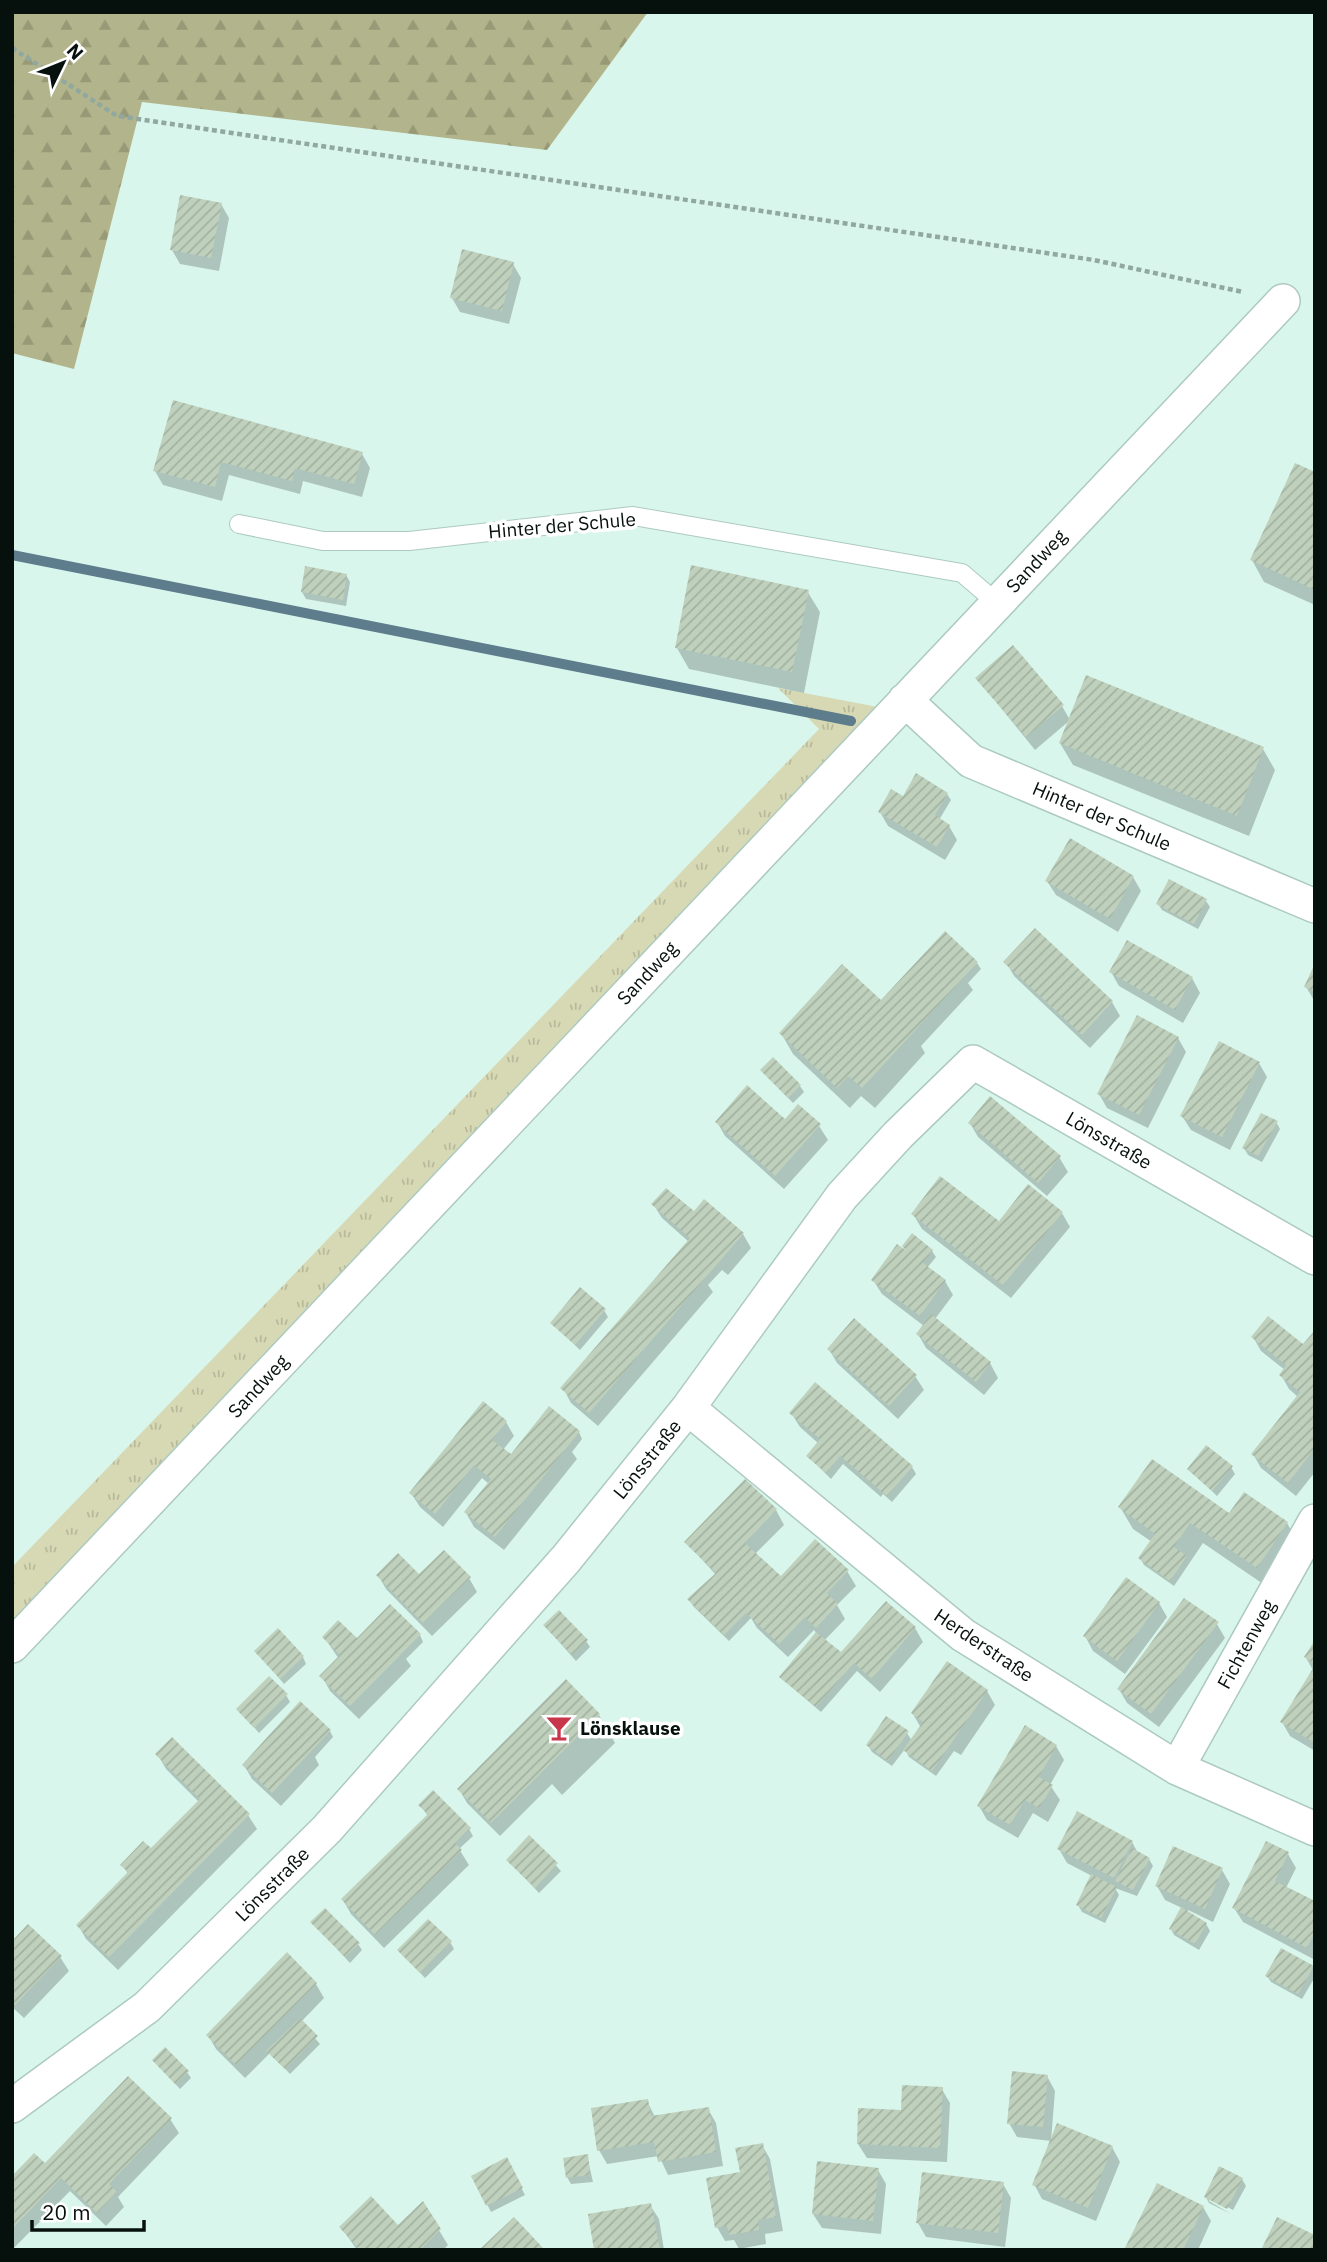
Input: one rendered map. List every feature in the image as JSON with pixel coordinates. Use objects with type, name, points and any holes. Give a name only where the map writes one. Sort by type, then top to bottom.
[{"type":"street","name":"Sandweg","points":[[12,1646],[1283,301]]},
{"type":"street","name":"Hinter der Schule","points":[[905,700],[971,761],[1315,906]]},
{"type":"street","name":"Lönsstraße","points":[[12,2106],[147,2007],[327,1829],[566,1559],[688,1408],[842,1196],[898,1135],[974,1062],[1315,1258]]},
{"type":"street","name":"Herderstraße","points":[[688,1408],[963,1635],[1177,1768],[1315,1829]]},
{"type":"street","name":"Fichtenweg","points":[[1177,1768],[1315,1521]]},
{"type":"lane","name":"Hinter der Schule","points":[[239,524],[323,541],[409,541],[633,516],[962,573],[997,603]]},
{"type":"path","points":[[12,48],[117,116],[1094,260],[1283,301]]},
{"type":"green space","points":[[12,12],[648,12],[547,150],[142,102],[74,369],[12,353]]},
{"type":"green space","points":[[778,688],[878,707],[12,1622],[12,1567],[819,729]]},
{"type":"building","points":[[180,195],[222,203],[211,258],[170,250]]},
{"type":"building","points":[[462,249],[514,262],[502,311],[450,298]]},
{"type":"building","points":[[173,400],[363,452],[354,484],[295,468],[292,481],[221,462],[215,487],[153,471]]},
{"type":"building","points":[[1295,463],[1315,472],[1315,590],[1250,560]]},
{"type":"building","points":[[691,565],[809,590],[792,672],[675,648]]},
{"type":"building","points":[[305,566],[347,574],[343,600],[301,592]]},
{"type":"building","points":[[1013,645],[1064,705],[1026,737],[975,678]]},
{"type":"building","points":[[1086,675],[1264,747],[1237,816],[1059,743]]},
{"type":"building","points":[[916,773],[948,793],[935,815],[950,825],[937,847],[878,812],[891,789],[903,796]]},
{"type":"building","points":[[1070,838],[1134,876],[1110,919],[1045,881]]},
{"type":"building","points":[[1169,879],[1207,899],[1194,924],[1156,904]]},
{"type":"building","points":[[1035,928],[1113,1001],[1082,1035],[1003,962]]},
{"type":"building","points":[[945,931],[978,962],[862,1088],[848,1076],[837,1088],[779,1033],[842,964],[881,1000]]},
{"type":"building","points":[[1127,940],[1193,977],[1175,1010],[1109,972]]},
{"type":"building","points":[[1315,963],[1315,992],[1304,987]]},
{"type":"building","points":[[1137,1015],[1179,1037],[1139,1115],[1097,1094]]},
{"type":"building","points":[[1219,1041],[1260,1062],[1222,1137],[1180,1116]]},
{"type":"building","points":[[773,1057],[801,1085],[788,1098],[760,1070]]},
{"type":"building","points":[[747,1085],[785,1119],[798,1104],[821,1124],[775,1176],[715,1122]]},
{"type":"building","points":[[990,1096],[1061,1156],[1038,1183],[968,1123]]},
{"type":"building","points":[[1261,1113],[1278,1121],[1258,1156],[1242,1148]]},
{"type":"building","points":[[940,1176],[999,1221],[1028,1184],[1063,1212],[1003,1285],[911,1214]]},
{"type":"building","points":[[666,1188],[694,1211],[704,1199],[744,1233],[589,1413],[560,1388],[690,1238],[651,1204]]},
{"type":"building","points":[[912,1233],[933,1250],[923,1263],[946,1280],[920,1316],[871,1280],[897,1244],[907,1251],[902,1246]]},
{"type":"building","points":[[580,1287],[606,1309],[575,1345],[550,1323]]},
{"type":"building","points":[[931,1314],[991,1362],[976,1382],[916,1334]]},
{"type":"building","points":[[1268,1316],[1303,1344],[1315,1330],[1315,1448],[1288,1483],[1251,1454],[1300,1392],[1279,1375],[1286,1365],[1251,1337]]},
{"type":"building","points":[[854,1318],[917,1375],[889,1406],[827,1349]]},
{"type":"building","points":[[815,1382],[913,1466],[887,1496],[840,1456],[826,1473],[806,1456],[820,1439],[789,1413]]},
{"type":"building","points":[[483,1401],[507,1421],[492,1440],[511,1454],[549,1406],[580,1431],[495,1537],[464,1512],[491,1479],[474,1465],[435,1514],[409,1493]]},
{"type":"building","points":[[1206,1445],[1233,1466],[1212,1491],[1187,1469]]},
{"type":"building","points":[[1152,1459],[1229,1513],[1244,1492],[1288,1522],[1257,1568],[1190,1523],[1174,1547],[1187,1556],[1170,1581],[1138,1558],[1155,1534],[1118,1507]]},
{"type":"building","points":[[745,1479],[777,1509],[745,1543],[781,1576],[815,1539],[849,1570],[827,1593],[838,1604],[816,1628],[805,1617],[779,1644],[746,1613],[724,1635],[687,1599],[716,1573],[684,1542]]},
{"type":"building","points":[[444,1550],[471,1577],[423,1623],[376,1575],[398,1553],[419,1574]]},
{"type":"building","points":[[1126,1577],[1160,1602],[1117,1661],[1083,1636]]},
{"type":"building","points":[[1184,1598],[1219,1622],[1151,1714],[1117,1689]]},
{"type":"building","points":[[886,1601],[916,1627],[872,1679],[854,1663],[816,1707],[779,1677],[816,1632],[841,1652]]},
{"type":"building","points":[[390,1604],[421,1634],[350,1706],[319,1676],[340,1655],[322,1637],[338,1620],[357,1638]]},
{"type":"building","points":[[559,1610],[588,1640],[572,1655],[543,1625]]},
{"type":"building","points":[[278,1628],[304,1656],[280,1679],[254,1651]]},
{"type":"building","points":[[1315,1640],[1315,1664],[1304,1657]]},
{"type":"building","points":[[947,1661],[988,1690],[932,1771],[903,1750],[923,1722],[911,1713]]},
{"type":"building","points":[[1315,1665],[1315,1743],[1280,1722]]},
{"type":"building","points":[[269,1676],[288,1694],[254,1728],[236,1709]]},
{"type":"building","points":[[566,1679],[600,1714],[491,1823],[457,1789]]},
{"type":"building","points":[[300,1701],[331,1730],[272,1793],[242,1765]]},
{"type":"building","points":[[886,1716],[909,1731],[888,1761],[866,1745]]},
{"type":"building","points":[[1025,1725],[1057,1745],[1039,1777],[1053,1785],[1039,1808],[1025,1800],[1010,1825],[977,1806]]},
{"type":"building","points":[[172,1737],[250,1814],[109,1957],[76,1925],[128,1872],[120,1865],[143,1841],[151,1848],[200,1799],[155,1754]]},
{"type":"building","points":[[433,1790],[471,1828],[455,1843],[462,1850],[375,1935],[341,1899],[428,1814],[418,1805]]},
{"type":"building","points":[[1077,1811],[1133,1841],[1114,1878],[1057,1849]]},
{"type":"building","points":[[529,1835],[558,1863],[535,1888],[506,1860]]},
{"type":"building","points":[[1266,1841],[1289,1852],[1275,1881],[1315,1901],[1315,1932],[1307,1948],[1232,1908]]},
{"type":"building","points":[[1173,1846],[1223,1868],[1205,1909],[1155,1886]]},
{"type":"building","points":[[1132,1848],[1150,1858],[1133,1890],[1115,1881]]},
{"type":"building","points":[[1091,1874],[1117,1887],[1101,1918],[1076,1905]]},
{"type":"building","points":[[1181,1907],[1207,1923],[1195,1944],[1169,1929]]},
{"type":"building","points":[[325,1908],[360,1943],[345,1957],[310,1922]]},
{"type":"building","points":[[428,1919],[452,1941],[420,1973],[397,1950]]},
{"type":"building","points":[[28,1924],[62,1956],[15,2005],[12,2003],[12,1941]]},
{"type":"building","points":[[1281,1948],[1314,1966],[1298,1994],[1265,1976]]},
{"type":"building","points":[[287,1952],[317,1983],[236,2065],[206,2035]]},
{"type":"building","points":[[300,2018],[318,2036],[285,2069],[266,2051]]},
{"type":"building","points":[[165,2047],[189,2071],[175,2084],[152,2060]]},
{"type":"building","points":[[1012,2071],[1048,2075],[1043,2127],[1007,2124]]},
{"type":"building","points":[[128,2076],[172,2118],[109,2184],[117,2192],[97,2213],[61,2178],[12,2229],[12,2176],[34,2153],[45,2163]]},
{"type":"building","points":[[902,2085],[943,2087],[940,2148],[857,2144],[858,2108],[901,2110]]},
{"type":"building","points":[[648,2099],[651,2116],[709,2107],[716,2152],[658,2162],[654,2142],[597,2151],[591,2108]]},
{"type":"building","points":[[1057,2123],[1113,2146],[1088,2208],[1032,2185]]},
{"type":"building","points":[[763,2143],[776,2217],[758,2220],[759,2230],[729,2235],[727,2226],[715,2228],[706,2178],[740,2172],[735,2148]]},
{"type":"building","points":[[588,2154],[590,2175],[566,2178],[563,2158]]},
{"type":"building","points":[[507,2157],[523,2188],[486,2206],[471,2176]]},
{"type":"building","points":[[817,2161],[879,2168],[873,2221],[812,2214]]},
{"type":"building","points":[[1219,2166],[1243,2178],[1227,2209],[1204,2197]]},
{"type":"building","points":[[922,2172],[1004,2182],[998,2233],[916,2223]]},
{"type":"building","points":[[1157,2183],[1204,2206],[1183,2250],[1124,2250]]},
{"type":"building","points":[[371,2196],[398,2225],[423,2201],[441,2229],[420,2250],[360,2250],[339,2227]]},
{"type":"building","points":[[651,2203],[660,2250],[594,2250],[588,2214]]},
{"type":"building","points":[[514,2217],[545,2250],[479,2250]]},
{"type":"building","points":[[1277,2217],[1315,2235],[1315,2250],[1261,2250]]},
{"type":"waterway","points":[[12,555],[851,721]]},
{"type":"place","name":"Lönsklause","points":[[559,1728]]}]
